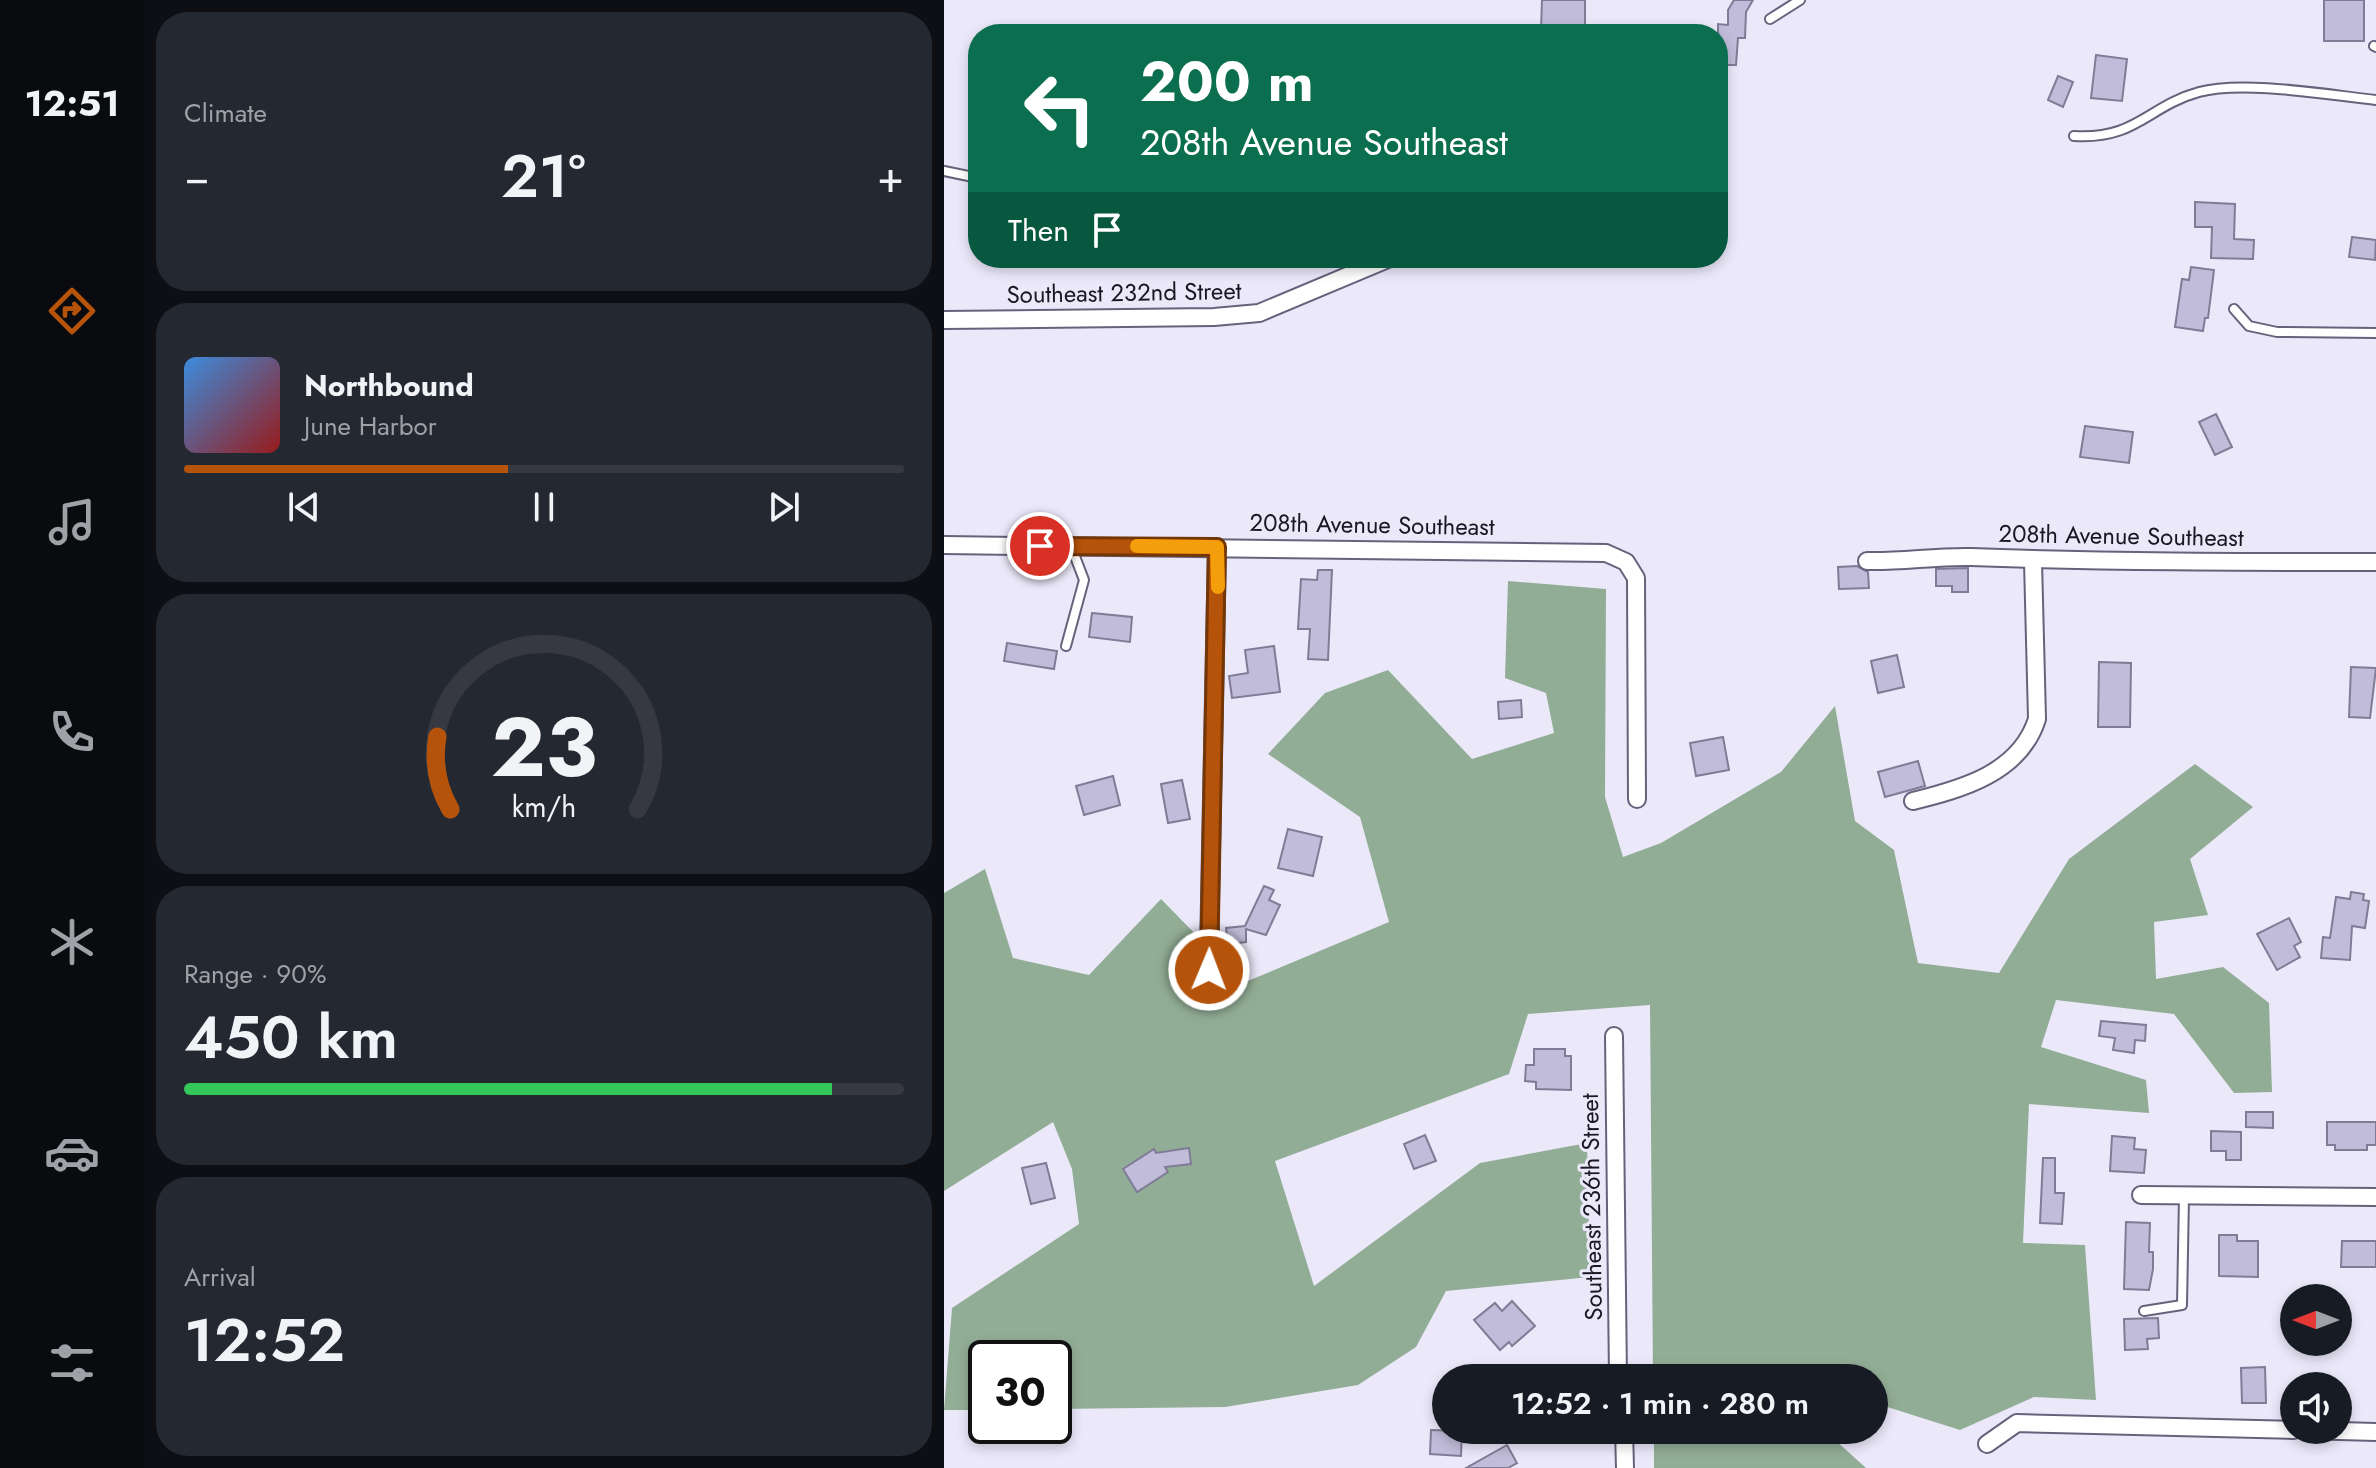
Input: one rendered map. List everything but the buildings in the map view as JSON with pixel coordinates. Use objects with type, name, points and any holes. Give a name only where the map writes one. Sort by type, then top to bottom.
[{"type":"street","name":"Southeast 232nd Street","points":[[944,320],[1214,317],[1259,313],[1366,268]]},
{"type":"street","name":"208th Avenue Southeast","points":[[944,545],[1606,553],[1626,562],[1636,578],[1637,799]]},
{"type":"street","points":[[1208,1001],[1217,547]]},
{"type":"street","name":"208th Avenue Southeast","points":[[1867,561],[1912,562],[1968,557],[2033,561],[2376,562]]},
{"type":"street","points":[[1913,801],[1982,779],[2023,748],[2032,735],[2037,719],[2033,561]]},
{"type":"street","name":"Southeast 236th Street","points":[[1614,1036],[1618,1364]]},
{"type":"street","points":[[2141,1195],[2376,1197]]},
{"type":"street","points":[[1987,1444],[2017,1423],[2280,1430]]},
{"type":"street","points":[[2352,1431],[2376,1432]]},
{"type":"street","points":[[1624,1444],[1625,1468]]},
{"type":"lane","points":[[1770,19],[1800,0]]},
{"type":"lane","points":[[2074,136],[2098,137],[2120,132],[2201,91],[2253,90],[2376,100]]},
{"type":"lane","points":[[944,171],[968,176]]},
{"type":"lane","points":[[2234,309],[2249,326],[2277,332],[2376,333]]},
{"type":"lane","points":[[1066,646],[1084,580],[1071,546]]},
{"type":"lane","points":[[2144,1311],[2177,1308],[2184,1300],[2184,1196]]},
{"type":"green space","points":[[1508,581],[1606,589],[1605,797],[1623,857],[1661,843],[1781,772],[1835,706],[1855,821],[1894,850],[1918,963],[1999,973],[2069,859],[2195,764],[2253,807],[2190,859],[2208,915],[2154,922],[2156,979],[2223,967],[2269,1003],[2272,1092],[2234,1093],[2174,1014],[2056,1000],[2041,1047],[2146,1080],[2149,1113],[2029,1104],[2023,1243],[2085,1245],[2096,1400],[2034,1397],[1960,1430],[1888,1407],[1888,1364],[1653,1364],[1650,1005],[1528,1014],[1509,1074],[1275,1161],[1314,1286],[1480,1163],[1587,1143],[1590,1277],[1446,1291],[1416,1347],[1358,1385],[1225,1407],[1072,1409],[1072,1340],[968,1340],[968,1410],[944,1410],[952,1308],[1079,1224],[1072,1169],[1053,1122],[944,1191],[944,893],[985,869],[1013,958],[1089,975],[1161,899],[1243,983],[1389,922],[1360,817],[1268,754],[1325,693],[1388,670],[1472,759],[1554,733],[1546,693],[1505,678]]},
{"type":"green space","points":[[1654,1444],[1839,1444],[1866,1468],[1654,1468]]},
{"type":"slow traffic","points":[[1137,546],[1217,547],[1218,587]]},
{"type":"route","points":[[1040,546],[1217,547],[1209,970]]}]
